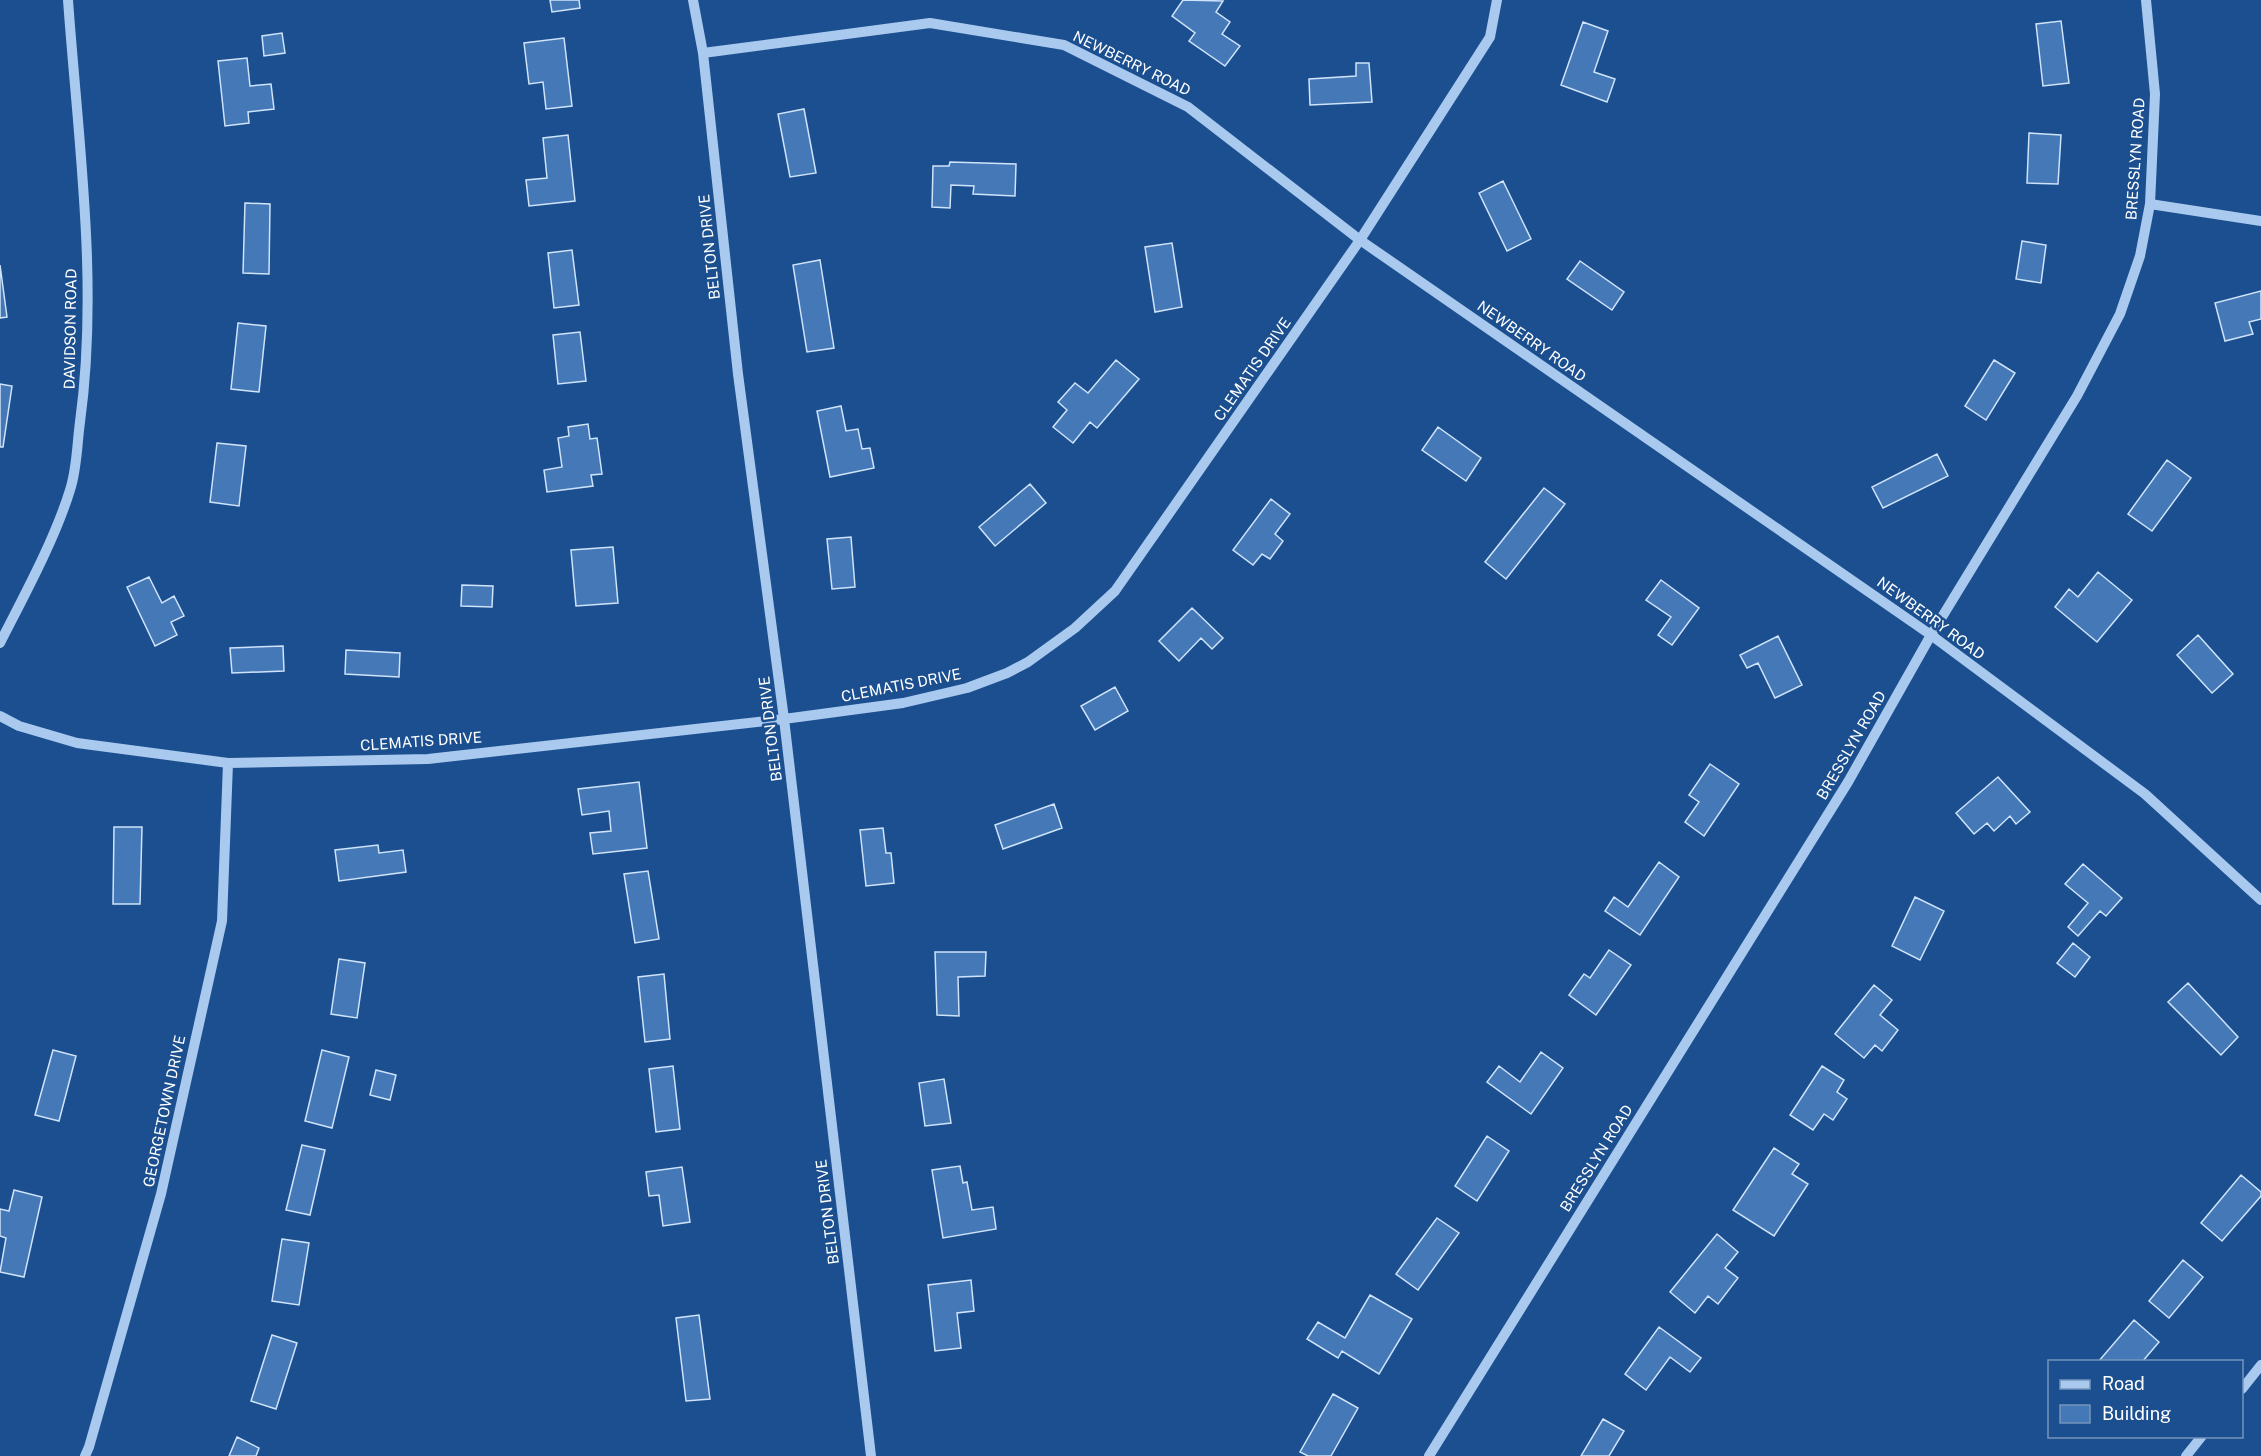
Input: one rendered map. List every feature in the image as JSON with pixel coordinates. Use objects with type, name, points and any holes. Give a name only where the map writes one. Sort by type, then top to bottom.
[{"type":"street","name":"DAVIDSON ROAD","points":[[0,643],[54,530],[70,488],[84,392],[88,317],[85,233],[68,0]]},
{"type":"street","name":"BELTON DRIVE","points":[[693,0],[703,53],[738,374],[784,719],[871,1456]]},
{"type":"street","name":"CLEMATIS DRIVE","points":[[0,716],[19,726],[77,743],[228,763],[428,759],[784,719],[903,703],[967,688],[1006,673],[1028,662],[1076,628],[1115,591],[1360,240],[1490,38],[1497,0]]},
{"type":"street","name":"BRESSLYN ROAD","points":[[1429,1456],[1842,791],[1931,635],[2077,396],[2120,314],[2140,256],[2150,204],[2155,94],[2146,0]]},
{"type":"street","name":"NEWBERRY ROAD","points":[[703,53],[930,23],[1064,45],[1188,107],[1360,240],[1931,635],[2145,794],[2261,900]]},
{"type":"street","points":[[2150,204],[2261,221]]},
{"type":"street","name":"GEORGETOWN DRIVE","points":[[85,1456],[161,1194],[222,921],[228,763]]},
{"type":"street","points":[[2243,1387],[2261,1365]]},
{"type":"street","points":[[2186,1456],[2201,1438]]},
{"type":"building","points":[[550,0],[579,0],[580,8],[552,12]]},
{"type":"building","points":[[1183,0],[1223,1],[1216,12],[1230,22],[1222,34],[1240,46],[1225,66],[1189,41],[1195,33],[1172,16]]},
{"type":"building","points":[[2061,21],[2069,83],[2043,86],[2036,24]]},
{"type":"building","points":[[1583,22],[1608,31],[1594,72],[1615,79],[1607,102],[1561,85]]},
{"type":"building","points":[[282,33],[285,53],[264,56],[262,36]]},
{"type":"building","points":[[564,38],[572,106],[546,109],[543,82],[529,84],[524,43]]},
{"type":"building","points":[[247,58],[250,86],[271,84],[274,109],[248,112],[249,123],[225,126],[218,61]]},
{"type":"building","points":[[1356,63],[1369,63],[1372,102],[1310,105],[1309,79],[1356,76]]},
{"type":"building","points":[[804,109],[816,173],[790,177],[778,114]]},
{"type":"building","points":[[2029,133],[2061,135],[2058,184],[2027,183]]},
{"type":"building","points":[[568,135],[575,201],[529,206],[526,180],[547,178],[543,138]]},
{"type":"building","points":[[950,162],[1016,164],[1015,196],[973,194],[974,186],[951,185],[950,208],[932,207],[933,166],[949,166]]},
{"type":"building","points":[[1503,181],[1531,239],[1507,251],[1479,193]]},
{"type":"building","points":[[245,203],[270,204],[269,274],[243,273]]},
{"type":"building","points":[[2022,241],[2046,245],[2041,283],[2016,279]]},
{"type":"building","points":[[1172,243],[1182,307],[1155,312],[1145,247]]},
{"type":"building","points":[[572,250],[579,305],[554,308],[548,253]]},
{"type":"building","points":[[820,260],[834,348],[807,352],[793,265]]},
{"type":"building","points":[[1580,261],[1624,292],[1612,310],[1567,279]]},
{"type":"building","points":[[0,265],[7,317],[0,318]]},
{"type":"building","points":[[2261,291],[2261,319],[2249,322],[2253,334],[2225,341],[2215,303]]},
{"type":"building","points":[[238,323],[266,326],[259,392],[231,389]]},
{"type":"building","points":[[580,332],[586,381],[558,384],[553,335]]},
{"type":"building","points":[[1116,360],[1139,379],[1097,428],[1090,422],[1073,443],[1053,427],[1067,410],[1058,402],[1075,383],[1088,393]]},
{"type":"building","points":[[1994,360],[2015,373],[1986,420],[1965,406]]},
{"type":"building","points":[[0,384],[12,386],[3,447],[0,447]]},
{"type":"building","points":[[841,406],[846,431],[858,429],[862,449],[870,448],[874,468],[830,477],[817,411]]},
{"type":"building","points":[[588,424],[590,439],[597,438],[602,474],[591,475],[593,486],[547,492],[544,470],[562,467],[558,438],[569,436],[568,427]]},
{"type":"building","points":[[1438,427],[1481,458],[1466,481],[1422,450]]},
{"type":"building","points":[[217,443],[246,446],[239,506],[210,502]]},
{"type":"building","points":[[1937,454],[1948,476],[1883,508],[1872,487]]},
{"type":"building","points":[[2167,460],[2191,478],[2152,531],[2128,514]]},
{"type":"building","points":[[1030,484],[1046,503],[995,546],[979,527]]},
{"type":"building","points":[[1544,488],[1565,504],[1506,579],[1485,562]]},
{"type":"building","points":[[1271,499],[1290,514],[1275,534],[1283,541],[1270,559],[1262,554],[1253,565],[1233,550]]},
{"type":"building","points":[[851,537],[855,587],[832,589],[827,539]]},
{"type":"building","points":[[613,547],[618,603],[576,606],[571,550]]},
{"type":"building","points":[[2098,572],[2132,600],[2097,642],[2055,607],[2069,589],[2078,597]]},
{"type":"building","points":[[149,577],[162,603],[174,596],[184,616],[171,622],[177,635],[155,646],[127,587]]},
{"type":"building","points":[[1661,580],[1699,608],[1672,645],[1658,635],[1671,617],[1646,600]]},
{"type":"building","points":[[462,585],[493,586],[492,607],[461,606]]},
{"type":"building","points":[[1192,608],[1223,638],[1212,649],[1201,638],[1179,661],[1159,641]]},
{"type":"building","points":[[2198,635],[2233,674],[2212,693],[2177,655]]},
{"type":"building","points":[[1778,636],[1802,685],[1775,698],[1758,663],[1747,668],[1740,655]]},
{"type":"building","points":[[283,646],[284,671],[232,673],[230,648]]},
{"type":"building","points":[[346,650],[400,653],[399,677],[345,674]]},
{"type":"building","points":[[1115,687],[1128,711],[1095,730],[1081,706]]},
{"type":"building","points":[[1710,764],[1739,784],[1704,836],[1685,822],[1699,802],[1689,795]]},
{"type":"building","points":[[1998,777],[2030,812],[2016,824],[2010,816],[1994,831],[1987,823],[1974,834],[1956,813]]},
{"type":"building","points":[[639,782],[647,848],[593,854],[590,833],[611,831],[609,811],[582,815],[578,789]]},
{"type":"building","points":[[1054,804],[1062,828],[1003,849],[995,825]]},
{"type":"building","points":[[114,827],[142,827],[140,904],[113,904]]},
{"type":"building","points":[[883,828],[886,853],[891,853],[894,883],[866,886],[860,830]]},
{"type":"building","points":[[378,845],[379,853],[403,850],[406,872],[339,881],[335,850]]},
{"type":"building","points":[[1659,862],[1679,877],[1640,935],[1605,911],[1614,897],[1628,907]]},
{"type":"building","points":[[2083,864],[2122,898],[2106,916],[2100,911],[2078,936],[2068,927],[2088,903],[2065,884]]},
{"type":"building","points":[[648,871],[659,939],[635,943],[624,874]]},
{"type":"building","points":[[1915,897],[1944,911],[1920,960],[1892,946]]},
{"type":"building","points":[[2073,943],[2090,957],[2075,977],[2057,963]]},
{"type":"building","points":[[1609,950],[1631,965],[1596,1015],[1569,995],[1584,974],[1590,978]]},
{"type":"building","points":[[935,952],[986,952],[985,976],[958,977],[959,1016],[937,1015]]},
{"type":"building","points":[[339,959],[365,963],[357,1018],[331,1014]]},
{"type":"building","points":[[664,974],[670,1039],[645,1042],[638,977]]},
{"type":"building","points":[[2188,983],[2238,1037],[2221,1055],[2168,1002]]},
{"type":"building","points":[[1874,985],[1892,1000],[1880,1015],[1898,1030],[1882,1051],[1875,1045],[1864,1058],[1835,1034]]},
{"type":"building","points":[[53,1050],[76,1056],[59,1121],[35,1115]]},
{"type":"building","points":[[322,1050],[349,1057],[332,1128],[305,1121]]},
{"type":"building","points":[[1541,1052],[1563,1068],[1531,1114],[1487,1082],[1499,1066],[1520,1082]]},
{"type":"building","points":[[673,1066],[680,1129],[656,1132],[649,1069]]},
{"type":"building","points":[[1822,1066],[1844,1080],[1837,1092],[1847,1099],[1833,1120],[1824,1114],[1813,1130],[1790,1115]]},
{"type":"building","points":[[376,1070],[396,1075],[390,1100],[370,1095]]},
{"type":"building","points":[[944,1079],[951,1123],[925,1126],[919,1083]]},
{"type":"building","points":[[1487,1136],[1509,1151],[1477,1201],[1455,1186]]},
{"type":"building","points":[[302,1145],[325,1150],[310,1215],[286,1210]]},
{"type":"building","points":[[1774,1148],[1799,1164],[1792,1174],[1808,1184],[1774,1236],[1733,1210]]},
{"type":"building","points":[[960,1166],[963,1183],[967,1182],[972,1210],[993,1207],[996,1229],[943,1238],[932,1170]]},
{"type":"building","points":[[682,1167],[690,1222],[663,1226],[659,1195],[649,1196],[646,1172]]},
{"type":"building","points":[[2241,1175],[2261,1192],[2261,1196],[2222,1241],[2201,1223]]},
{"type":"building","points":[[14,1190],[42,1197],[24,1277],[0,1272],[6,1238],[0,1236],[0,1209],[9,1211]]},
{"type":"building","points":[[1437,1218],[1459,1233],[1418,1290],[1396,1274]]},
{"type":"building","points":[[1717,1234],[1738,1252],[1725,1268],[1738,1278],[1718,1304],[1708,1296],[1695,1313],[1670,1292]]},
{"type":"building","points":[[282,1239],[309,1243],[299,1305],[272,1301]]},
{"type":"building","points":[[2183,1260],[2203,1277],[2169,1318],[2149,1301]]},
{"type":"building","points":[[971,1280],[974,1311],[957,1313],[961,1348],[935,1351],[928,1285]]},
{"type":"building","points":[[1370,1295],[1412,1319],[1379,1374],[1342,1351],[1338,1358],[1307,1339],[1318,1322],[1345,1338]]},
{"type":"building","points":[[699,1315],[710,1399],[686,1401],[676,1318]]},
{"type":"building","points":[[2134,1320],[2159,1342],[2144,1360],[2100,1360]]},
{"type":"building","points":[[1659,1327],[1701,1358],[1690,1372],[1670,1357],[1646,1390],[1625,1374]]},
{"type":"building","points":[[272,1335],[297,1343],[276,1409],[251,1401]]},
{"type":"building","points":[[1333,1394],[1358,1408],[1331,1456],[1308,1456],[1300,1452]]},
{"type":"building","points":[[1603,1419],[1624,1431],[1609,1456],[1581,1456]]},
{"type":"building","points":[[237,1437],[259,1448],[256,1456],[229,1456]]}]
